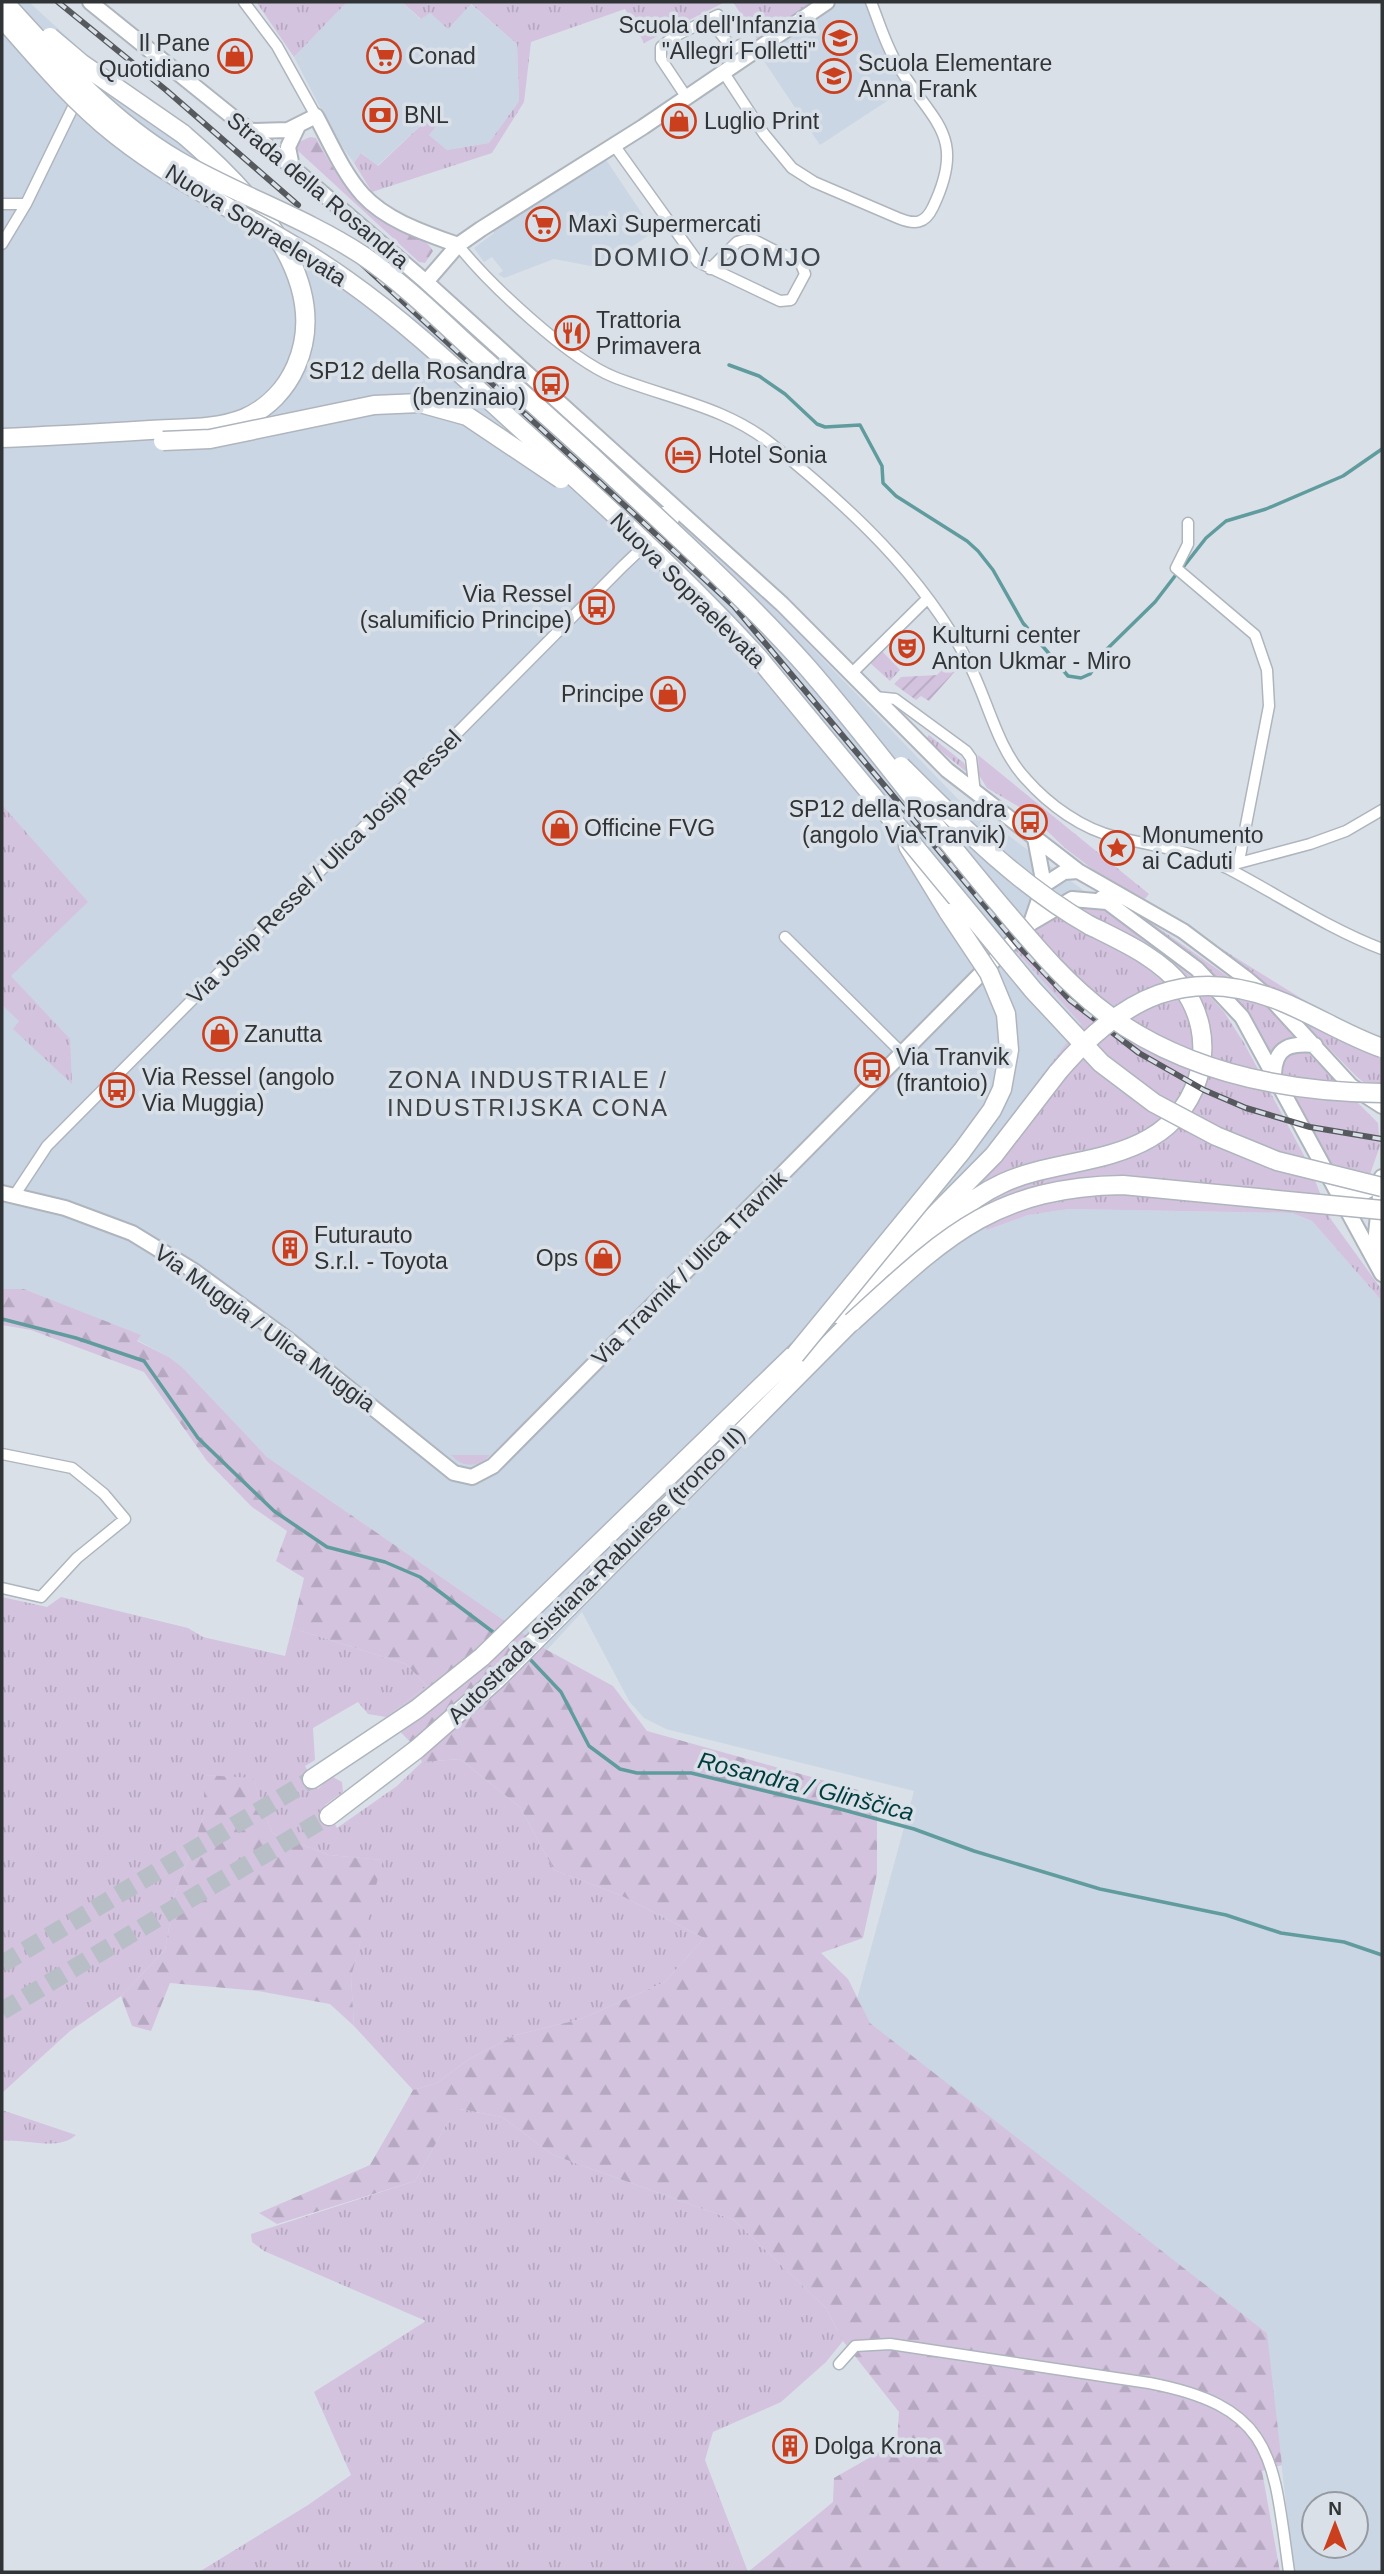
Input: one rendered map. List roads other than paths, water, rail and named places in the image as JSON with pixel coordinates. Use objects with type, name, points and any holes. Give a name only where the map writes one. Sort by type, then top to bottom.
[{"type":"highway","name":"Nuova Sopraelevata","points":[[4,2],[71,74],[145,139],[218,182],[328,234],[363,256],[415,296],[598,462],[746,604],[806,667],[1044,958],[1108,1015],[1175,1052],[1240,1076],[1310,1091],[1382,1093]]},
{"type":"highway","points":[[13,2],[62,48],[183,134],[223,168],[241,186],[279,240],[299,285],[305,315],[304,341],[295,369],[282,390],[256,412],[232,422],[162,435]]},
{"type":"highway","name":"Nuova Sopraelevata","points":[[2,18],[61,84],[116,135],[167,171],[317,261],[396,318],[582,485],[728,624],[1066,1028],[1129,1085],[1183,1119],[1246,1149],[1320,1173],[1382,1182]]},
{"type":"highway","points":[[2,438],[162,435],[220,438],[374,405],[420,403],[445,408],[489,429],[560,478],[728,624]]},
{"type":"highway","points":[[806,667],[903,769],[998,859],[1037,891],[1089,925],[1127,944],[1181,985],[1195,1009],[1201,1029],[1203,1054],[1199,1080],[1187,1103],[1171,1123],[1150,1138],[1121,1151],[1003,1183],[965,1205],[921,1247],[852,1322]]},
{"type":"highway","points":[[795,1355],[978,1130],[992,1110],[1007,1071],[1009,1032],[998,992],[989,973],[926,878],[901,834]]},
{"type":"highway","points":[[795,1355],[994,1155],[1081,1045],[1128,1006],[1179,989],[1232,988],[1283,1002],[1382,1048]]},
{"type":"highway","points":[[852,1322],[919,1261],[964,1227],[1005,1205],[1042,1192],[1084,1185],[1123,1185],[1382,1210]]},
{"type":"highway","name":"Autostrada Sistiana-Rabuiese (tronco II)","points":[[329,1816],[417,1749],[497,1679],[852,1322]]},
{"type":"highway","name":"Autostrada Sistiana-Rabuiese (tronco II)","points":[[312,1779],[392,1727],[482,1657],[795,1355]]},
{"type":"street","points":[[246,2],[277,46],[361,193],[388,215],[458,245],[518,305],[592,365],[611,376],[728,415],[754,429],[876,537],[904,567],[967,660],[1014,764],[1039,793],[1082,823],[1101,832],[1173,848],[1230,870],[1329,926],[1382,949]]},
{"type":"street","points":[[426,282],[458,245],[541,189],[687,98],[827,2]]},
{"type":"street","points":[[724,73],[774,148],[801,174],[905,221],[922,222],[929,215],[942,185],[948,163],[948,145],[924,101],[895,61],[871,2]]},
{"type":"street","name":"Strada della Rosandra","points":[[95,5],[250,131],[426,282],[711,539],[852,673],[947,770],[1078,871]]},
{"type":"street","points":[[687,98],[661,59],[661,47],[673,37],[714,17],[733,49],[740,45]]},
{"type":"street","points":[[2,244],[26,204],[96,61]]},
{"type":"street","points":[[250,131],[270,133],[298,126],[316,116]]},
{"type":"street","points":[[292,167],[288,146],[298,126]]},
{"type":"street","points":[[614,145],[691,255],[710,269],[724,272],[783,302],[792,298],[805,274],[801,264],[750,238],[737,242],[710,269]]},
{"type":"street","points":[[2,204],[26,204]]},
{"type":"street","points":[[426,282],[436,262],[438,237]]},
{"type":"street","points":[[643,546],[648,525],[646,481]]},
{"type":"street","points":[[648,525],[656,514],[678,509],[673,528],[661,539]]},
{"type":"street","points":[[1188,523],[1188,544],[1176,568],[1255,635],[1264,654],[1270,687],[1239,861],[1230,870]]},
{"type":"street","name":"Via Josip Ressel / Ulica Josip Ressel","points":[[8,1195],[47,1146],[643,546],[661,539],[711,539]]},
{"type":"street","points":[[852,673],[927,599]]},
{"type":"street","points":[[875,696],[895,699],[966,751],[971,758],[975,794]]},
{"type":"street","points":[[1239,861],[1272,856],[1310,844],[1346,831],[1382,810]]},
{"type":"street","name":"Via Travnik / Ulica Travnik","points":[[1031,923],[1044,885],[1035,838]]},
{"type":"street","points":[[1078,871],[1107,902],[1197,969],[1242,1017],[1382,1272]]},
{"type":"street","points":[[1078,871],[1080,881],[1072,900],[1107,902]]},
{"type":"street","points":[[1044,885],[1064,872],[1078,871],[1150,911],[1220,958],[1273,1001],[1351,1086],[1382,1106]]},
{"type":"street","name":"Via Travnik / Ulica Travnik","points":[[472,1477],[493,1466],[1031,923],[1072,900]]},
{"type":"street","points":[[785,937],[902,1053]]},
{"type":"street","points":[[1274,1074],[1274,1061],[1284,1047],[1297,1043],[1315,1045]]},
{"type":"street","points":[[1335,1188],[1363,1193],[1382,1182]]},
{"type":"street","points":[[1382,1182],[1376,1234],[1382,1272]]},
{"type":"street","name":"Via Muggia / Ulica Muggia","points":[[8,1195],[65,1208],[132,1233],[152,1245],[194,1271],[290,1341],[454,1473],[472,1477]]},
{"type":"street","points":[[2,1454],[72,1468],[104,1494],[125,1519],[70,1564],[41,1597],[2,1588]]},
{"type":"street","points":[[839,2364],[855,2346],[890,2344],[1149,2383],[1184,2390],[1218,2403],[1249,2425],[1267,2456],[1289,2572]]},
{"type":"waterway","points":[[729,365],[759,376],[785,394],[817,424],[825,427],[860,425],[882,466],[883,483],[896,496],[967,541],[978,551],[993,570],[1023,623],[1068,676],[1081,678],[1090,674],[1105,651],[1155,602],[1175,576]]},
{"type":"waterway","points":[[1184,566],[1206,538],[1226,521],[1266,509],[1343,476],[1382,449]]},
{"type":"waterway","name":"Rosandra / Glinščica","points":[[2,1319],[76,1338],[144,1361],[198,1438],[274,1511],[327,1547],[385,1562],[420,1577],[497,1635]]},
{"type":"waterway","name":"Rosandra / Glinščica","points":[[526,1655],[561,1692],[589,1746],[620,1769],[637,1773],[691,1773],[840,1809],[914,1829],[974,1851],[1100,1889],[1226,1915],[1281,1933],[1344,1942],[1382,1955]]},
{"type":"tunnel","points":[[2,1964],[312,1779]]},
{"type":"tunnel","points":[[2,2011],[329,1816]]},
{"type":"railway","points":[[58,2],[166,90],[298,205]]},
{"type":"railway","points":[[348,251],[734,606],[1018,945],[1070,1000],[1139,1053],[1204,1090],[1246,1108],[1310,1127],[1382,1139]]},
{"type":"place","name":"Scuola dell'Infanzia \"Allegri Folletti\"","points":[[840,38]]},
{"type":"place","name":"Il Pane Quotidiano","points":[[235,56]]},
{"type":"place","name":"Conad","points":[[384,56]]},
{"type":"place","name":"Scuola Elementare Anna Frank","points":[[834,76]]},
{"type":"place","name":"BNL","points":[[380,115]]},
{"type":"place","name":"Luglio Print","points":[[679,121]]},
{"type":"place","name":"Maxì Supermercati","points":[[543,224]]},
{"type":"place","name":"Trattoria Primavera","points":[[572,333]]},
{"type":"place","name":"SP12 della Rosandra (benzinaio)","points":[[551,384]]},
{"type":"place","name":"Hotel Sonia","points":[[683,455]]},
{"type":"place","name":"Via Ressel (salumificio Principe)","points":[[597,607]]},
{"type":"place","name":"Kulturni center Anton Ukmar - Miro","points":[[907,648]]},
{"type":"place","name":"Principe","points":[[668,694]]},
{"type":"place","name":"SP12 della Rosandra (angolo Via Tranvik)","points":[[1030,822]]},
{"type":"place","name":"Officine FVG","points":[[560,828]]},
{"type":"place","name":"Monumento ai Caduti","points":[[1117,848]]},
{"type":"place","name":"Zanutta","points":[[220,1034]]},
{"type":"place","name":"Via Tranvik (frantoio)","points":[[872,1070]]},
{"type":"place","name":"Via Ressel (angolo Via Muggia)","points":[[117,1090]]},
{"type":"place","name":"Futurauto S.r.l. - Toyota","points":[[290,1248]]},
{"type":"place","name":"Ops","points":[[603,1258]]},
{"type":"place","name":"Dolga Krona","points":[[790,2446]]},
{"type":"district","name":"DOMIO / DOMJO","points":[[708,257]]},
{"type":"district","name":"ZONA INDUSTRIALE / INDUSTRIJSKA CONA","points":[[528,1093]]}]
